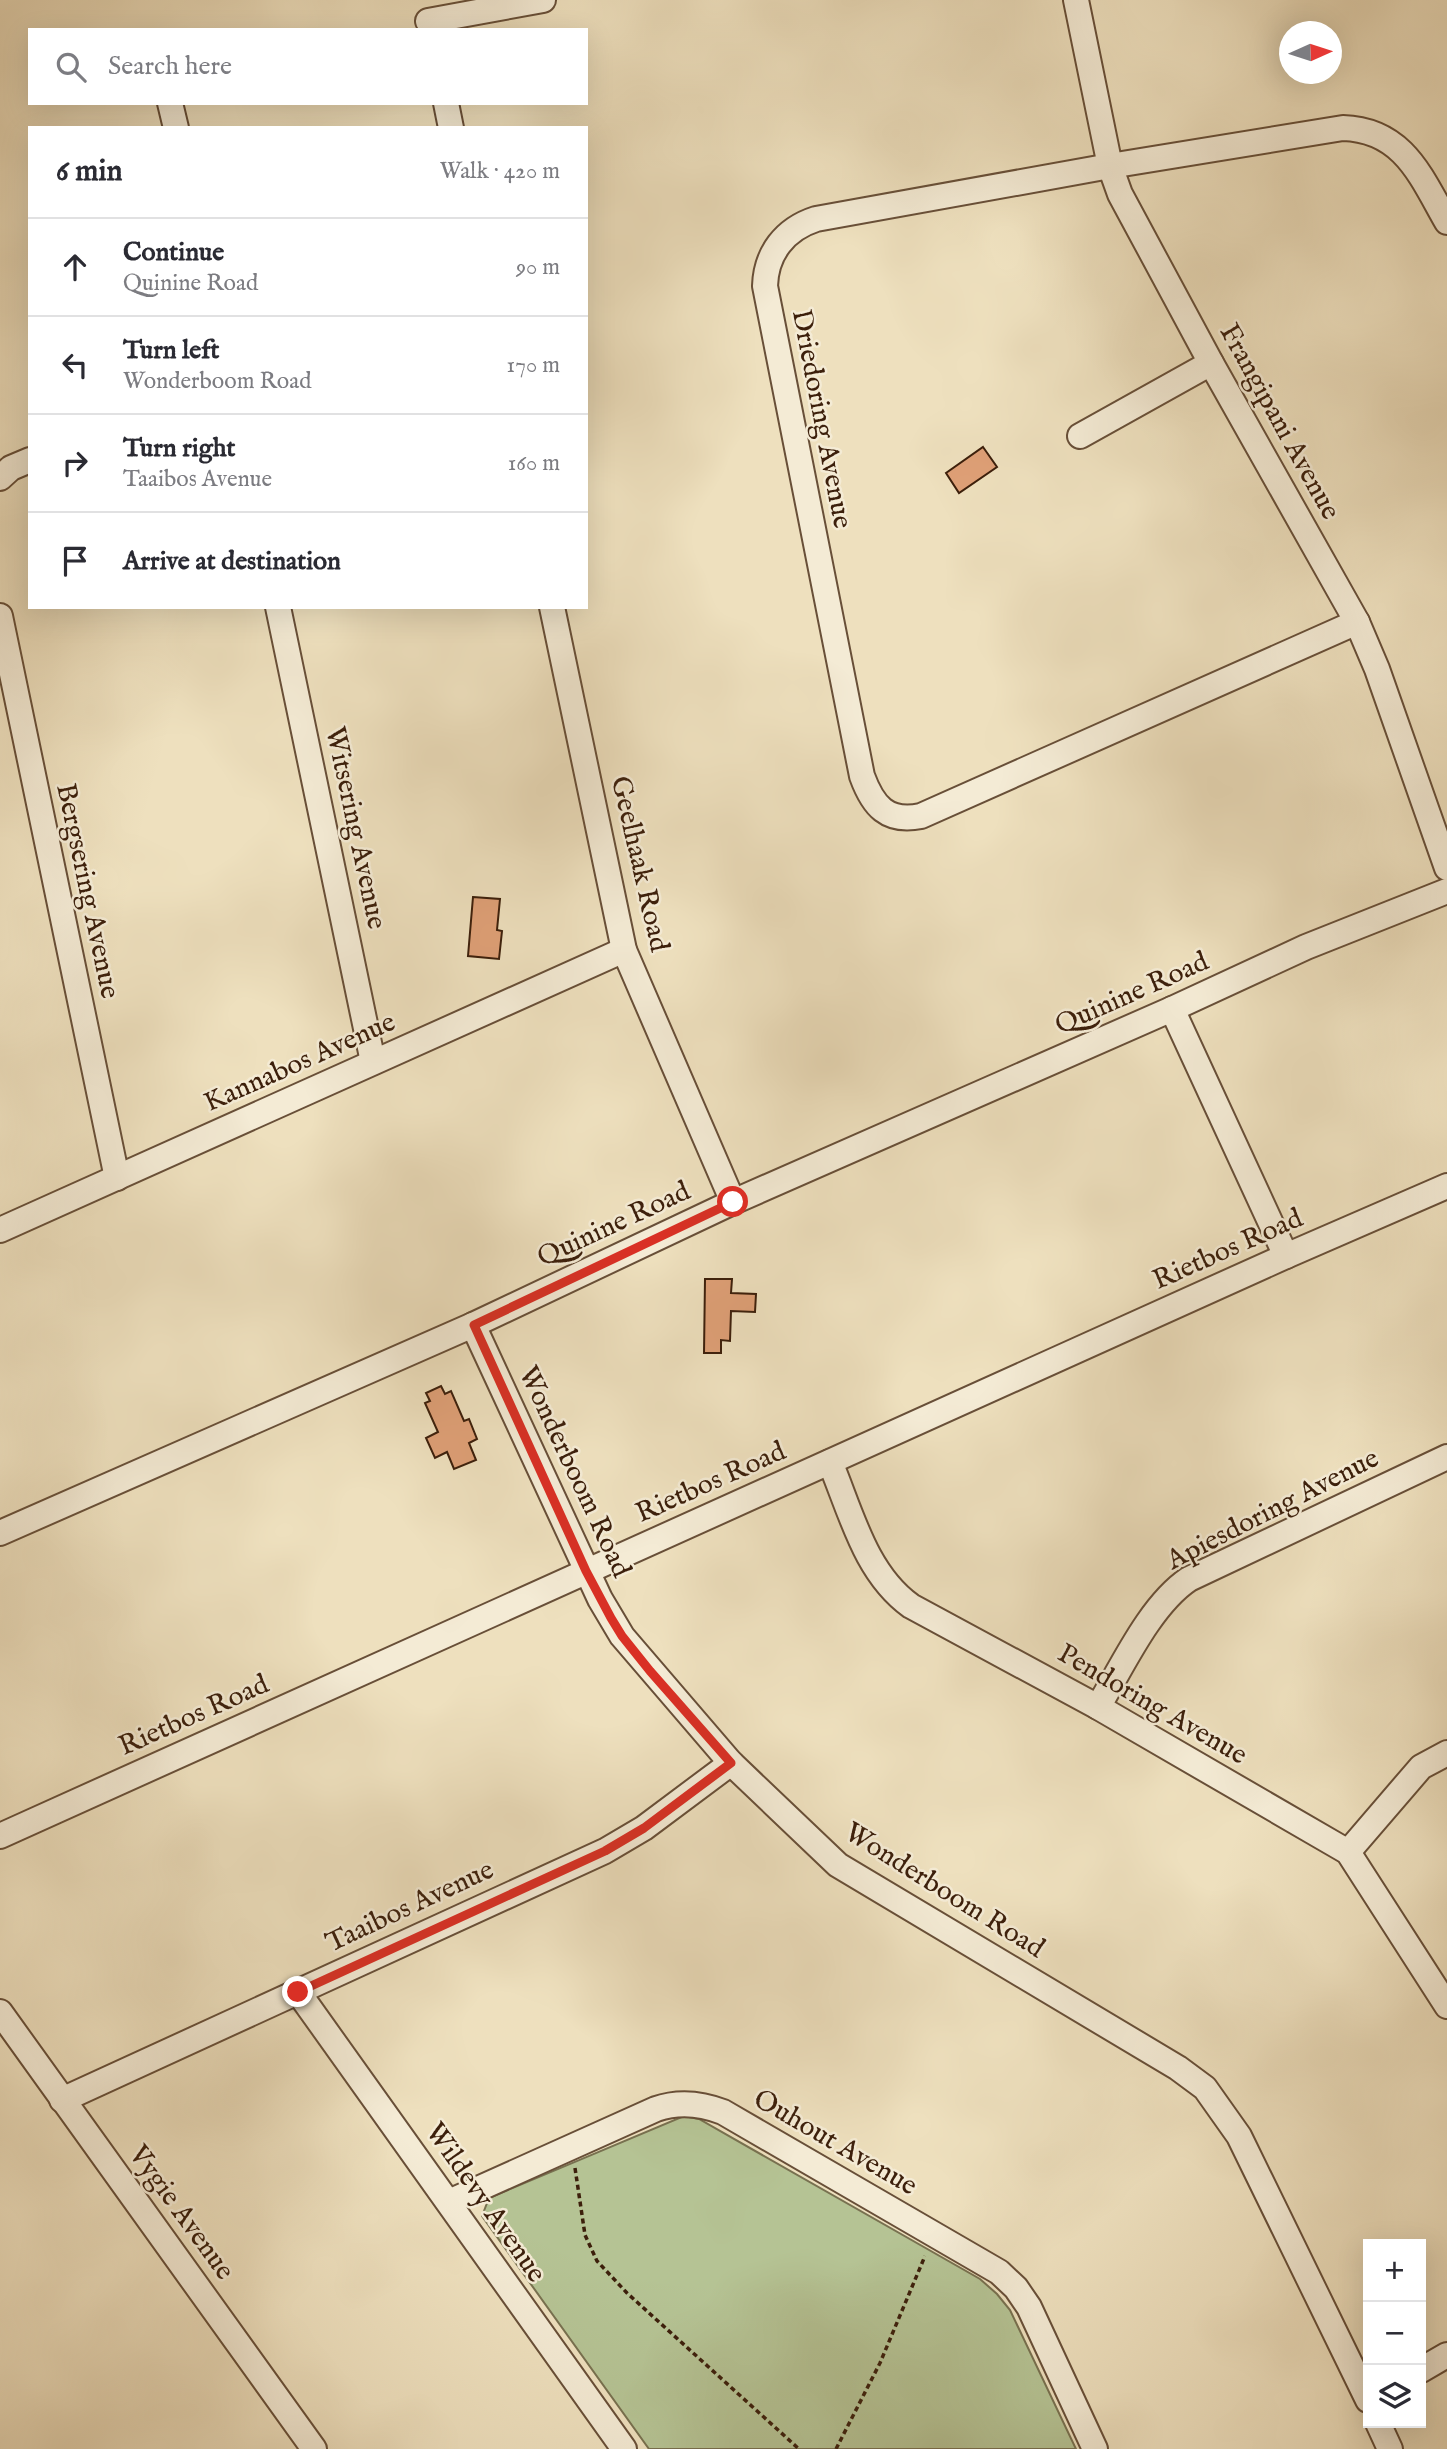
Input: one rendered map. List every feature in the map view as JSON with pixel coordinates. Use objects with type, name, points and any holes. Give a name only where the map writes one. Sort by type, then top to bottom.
[{"type":"street","points":[[428,17],[543,0]]},
{"type":"street","name":"Frangipani Avenue","points":[[1076,0],[1110,166],[1120,194],[1357,622],[1377,669],[1447,868]]},
{"type":"street","points":[[170,105],[176,126]]},
{"type":"street","points":[[446,105],[451,126]]},
{"type":"street","name":"Driedoring Avenue","points":[[1357,622],[921,816],[909,818],[889,814],[870,797],[862,776],[767,300],[765,286],[768,264],[773,251],[783,238],[797,227],[816,219],[1110,166],[1343,128],[1363,128],[1401,149],[1417,169],[1447,222]]},
{"type":"street","points":[[1080,436],[1212,363]]},
{"type":"street","points":[[0,478],[11,468],[28,461]]},
{"type":"street","name":"Witsering Avenue","points":[[278,609],[373,1062]]},
{"type":"street","name":"Geelhaak Road","points":[[552,609],[624,950],[733,1202]]},
{"type":"street","name":"Bergsering Avenue","points":[[0,616],[117,1178]]},
{"type":"street","name":"Quinine Road","points":[[0,1533],[474,1325],[733,1202],[1172,1009],[1306,947],[1447,891]]},
{"type":"street","name":"Kannabos Avenue","points":[[0,1230],[624,950]]},
{"type":"street","points":[[1172,1009],[1286,1256]]},
{"type":"street","name":"Rietbos Road","points":[[0,1836],[1286,1256],[1447,1186]]},
{"type":"street","name":"Wonderboom Road","points":[[474,1325],[586,1571],[622,1636],[731,1763],[838,1866],[1178,2067],[1205,2088],[1239,2136],[1363,2389]]},
{"type":"street","name":"Apiesdoring Avenue","points":[[1098,1707],[1155,1614],[1175,1588],[1447,1457]]},
{"type":"street","name":"Pendoring Avenue","points":[[830,1462],[871,1562],[897,1596],[1098,1707],[1349,1852],[1447,2006]]},
{"type":"street","points":[[1349,1852],[1420,1767],[1447,1753]]},
{"type":"street","name":"Taaibos Avenue","points":[[62,2100],[605,1851],[644,1828],[731,1763]]},
{"type":"street","name":"Wildevy Avenue","points":[[298,1992],[624,2449]]},
{"type":"street","name":"Vygie Avenue","points":[[0,2012],[314,2449]]},
{"type":"street","name":"Ouhout Avenue","points":[[449,2202],[666,2106],[685,2103],[708,2106],[723,2112],[999,2272],[1023,2297],[1095,2449]]},
{"type":"street","points":[[1426,2367],[1447,2355]]},
{"type":"street","points":[[1380,2428],[1390,2449]]},
{"type":"path","points":[[572,2147],[585,2235],[597,2262],[627,2293],[799,2449]]},
{"type":"path","points":[[836,2449],[880,2363],[933,2234]]},
{"type":"green space","points":[[684,2116],[699,2119],[980,2279],[1010,2310],[1076,2449],[649,2449],[482,2216],[489,2198]]},
{"type":"building","points":[[983,447],[997,467],[959,493],[946,473]]},
{"type":"building","points":[[473,897],[500,899],[497,930],[502,931],[499,959],[468,956]]},
{"type":"building","points":[[705,1279],[732,1279],[731,1293],[756,1294],[755,1312],[731,1311],[730,1341],[721,1340],[721,1353],[704,1353]]},
{"type":"building","points":[[441,1386],[445,1394],[451,1391],[464,1421],[469,1419],[477,1439],[469,1443],[476,1460],[454,1469],[447,1452],[435,1458],[426,1438],[438,1432],[425,1403],[430,1401],[426,1393]]},
{"type":"route","points":[[298,1992],[605,1851],[644,1828],[731,1763],[650,1671],[611,1618],[586,1571],[474,1325],[733,1202]]}]
